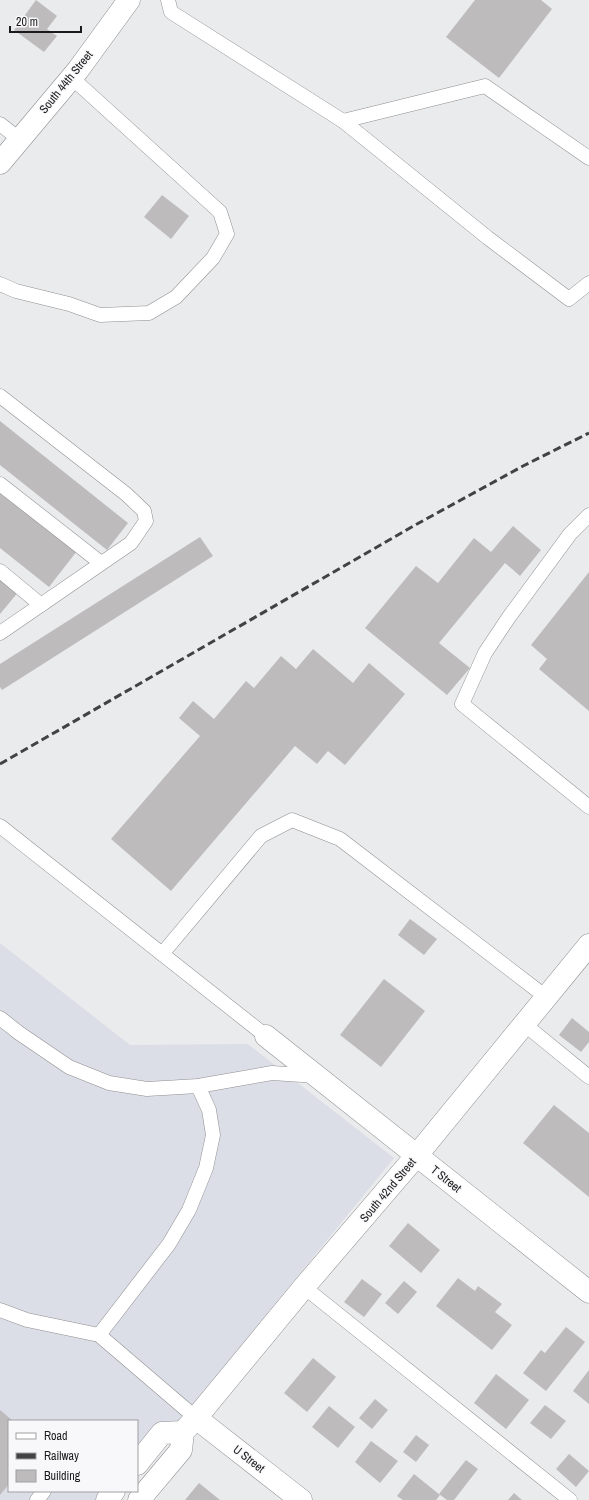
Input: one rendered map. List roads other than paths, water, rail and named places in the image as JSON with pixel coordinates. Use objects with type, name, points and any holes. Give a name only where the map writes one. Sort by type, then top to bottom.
[{"type":"street","name":"South 44th Street","points":[[0,163],[72,78],[123,2]]},
{"type":"street","name":"South 42nd Street","points":[[190,1425],[304,1287],[417,1155],[589,945]]},
{"type":"street","name":"T Street","points":[[266,1036],[589,1292]]},
{"type":"street","points":[[138,1462],[162,1433],[190,1425]]},
{"type":"street","points":[[139,1500],[181,1450],[190,1425]]},
{"type":"street","name":"U Street","points":[[190,1425],[300,1500]]},
{"type":"street","points":[[107,1500],[113,1492]]},
{"type":"lane","points":[[168,0],[171,12],[343,121],[488,238],[569,299],[589,283]]},
{"type":"lane","points":[[0,284],[16,292],[69,304],[100,316],[149,313],[176,297],[214,258],[227,234],[220,212],[72,78]]},
{"type":"lane","points":[[343,121],[485,86],[589,158]]},
{"type":"lane","points":[[0,124],[19,139]]},
{"type":"lane","points":[[0,396],[126,494],[144,512],[146,521],[131,543],[0,633]]},
{"type":"lane","points":[[0,484],[101,563]]},
{"type":"lane","points":[[589,515],[570,534],[509,617],[485,653],[462,704],[589,807]]},
{"type":"lane","points":[[0,571],[41,605]]},
{"type":"lane","points":[[162,954],[261,836],[292,820],[340,840],[546,997]]},
{"type":"lane","points":[[0,826],[266,1036]]},
{"type":"lane","points":[[0,1018],[19,1033],[69,1066],[109,1083],[147,1089],[198,1086],[272,1073],[317,1076]]},
{"type":"lane","points":[[524,1024],[589,1077]]},
{"type":"lane","points":[[99,1334],[169,1244],[189,1210],[206,1168],[213,1135],[209,1110],[198,1086]]},
{"type":"lane","points":[[304,1287],[570,1500]]},
{"type":"lane","points":[[0,1310],[27,1320],[99,1334],[190,1425]]},
{"type":"lane","points":[[37,1500],[43,1492]]},
{"type":"railway","points":[[0,764],[417,524],[523,466],[589,433]]}]
